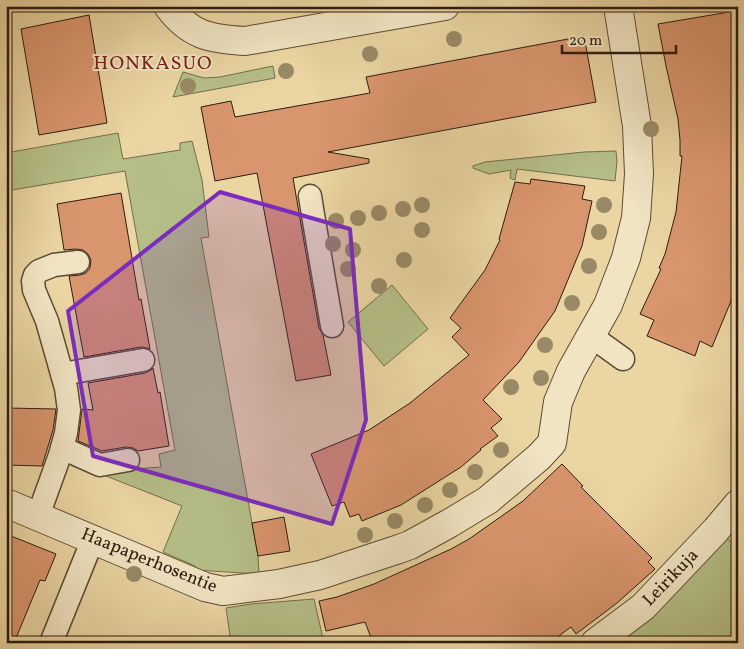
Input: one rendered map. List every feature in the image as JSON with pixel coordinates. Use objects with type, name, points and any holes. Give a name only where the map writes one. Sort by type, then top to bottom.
[{"type":"street","points":[[168,6],[176,18],[191,30],[218,39],[245,40],[445,6]]},
{"type":"street","name":"Haapaperhosentie","points":[[6,503],[205,587],[223,591],[279,584],[320,575],[410,545],[488,500],[539,458],[552,443],[558,402],[571,371],[608,304],[626,258],[636,218],[639,174],[638,139],[618,6]]},
{"type":"street","name":"Leirikuja","points":[[595,643],[643,607],[738,504]]},
{"type":"lane","points":[[310,196],[332,326]]},
{"type":"lane","points":[[38,516],[62,448],[69,410],[66,388],[47,322],[34,290],[33,281],[39,271],[78,262]]},
{"type":"lane","points":[[591,336],[623,359]]},
{"type":"lane","points":[[62,374],[143,360]]},
{"type":"lane","points":[[62,448],[100,465],[128,460]]},
{"type":"lane","points":[[51,643],[93,539]]},
{"type":"highlighted area","points":[[220,192],[350,229],[366,420],[332,524],[93,456],[68,311]]},
{"type":"green space","points":[[273,66],[275,78],[173,97],[183,72],[204,78],[220,77]]},
{"type":"green space","points":[[118,133],[123,159],[180,150],[180,143],[192,141],[202,180],[209,237],[201,238],[258,556],[259,574],[196,570],[195,566],[163,552],[182,506],[96,472],[161,467],[159,454],[175,450],[125,171],[6,191],[6,153]]},
{"type":"green space","points":[[616,151],[615,181],[517,169],[515,180],[510,178],[511,170],[489,174],[473,168],[473,166],[485,162],[584,152]]},
{"type":"green space","points":[[392,285],[428,329],[384,366],[348,322]]},
{"type":"green space","points":[[716,530],[738,547],[738,643],[595,643]]},
{"type":"green space","points":[[314,599],[324,643],[231,643],[226,608]]},
{"type":"building","points":[[735,11],[738,26],[738,284],[712,347],[700,341],[695,356],[647,336],[654,320],[640,314],[661,269],[659,268],[665,254],[676,212],[682,156],[680,156],[678,119],[658,24]]},
{"type":"building","points":[[89,15],[107,123],[39,135],[21,29]]},
{"type":"building","points":[[584,36],[596,102],[328,152],[369,159],[369,163],[293,178],[319,328],[323,335],[331,375],[296,381],[257,173],[215,181],[201,107],[231,101],[235,117],[370,93],[366,77]]},
{"type":"building","points":[[531,179],[585,186],[582,199],[592,201],[582,246],[555,311],[519,362],[483,400],[502,419],[491,428],[498,436],[480,449],[461,467],[401,505],[362,521],[359,514],[350,517],[344,502],[332,506],[311,454],[369,430],[410,403],[469,355],[452,337],[461,328],[450,318],[485,270],[500,240],[515,182],[530,184]]},
{"type":"building","points":[[121,193],[139,300],[141,299],[150,349],[141,347],[84,357],[69,276],[86,273],[90,268],[91,260],[83,250],[64,250],[57,204]]},
{"type":"building","points":[[153,368],[158,393],[160,392],[169,446],[138,451],[126,447],[102,451],[78,441],[82,409],[93,410],[88,383],[145,373]]},
{"type":"building","points":[[6,408],[56,409],[53,430],[42,466],[6,465]]},
{"type":"building","points":[[562,464],[583,486],[581,487],[652,558],[648,562],[655,569],[617,603],[576,634],[571,627],[549,643],[373,643],[365,622],[326,631],[319,601],[374,584],[469,539],[523,501]]},
{"type":"building","points":[[284,517],[290,551],[258,556],[252,523]]},
{"type":"building","points":[[6,534],[56,554],[45,581],[40,580],[14,643],[6,643]]},
{"type":"district","name":"HONKASUO","points":[[153,64]]}]
